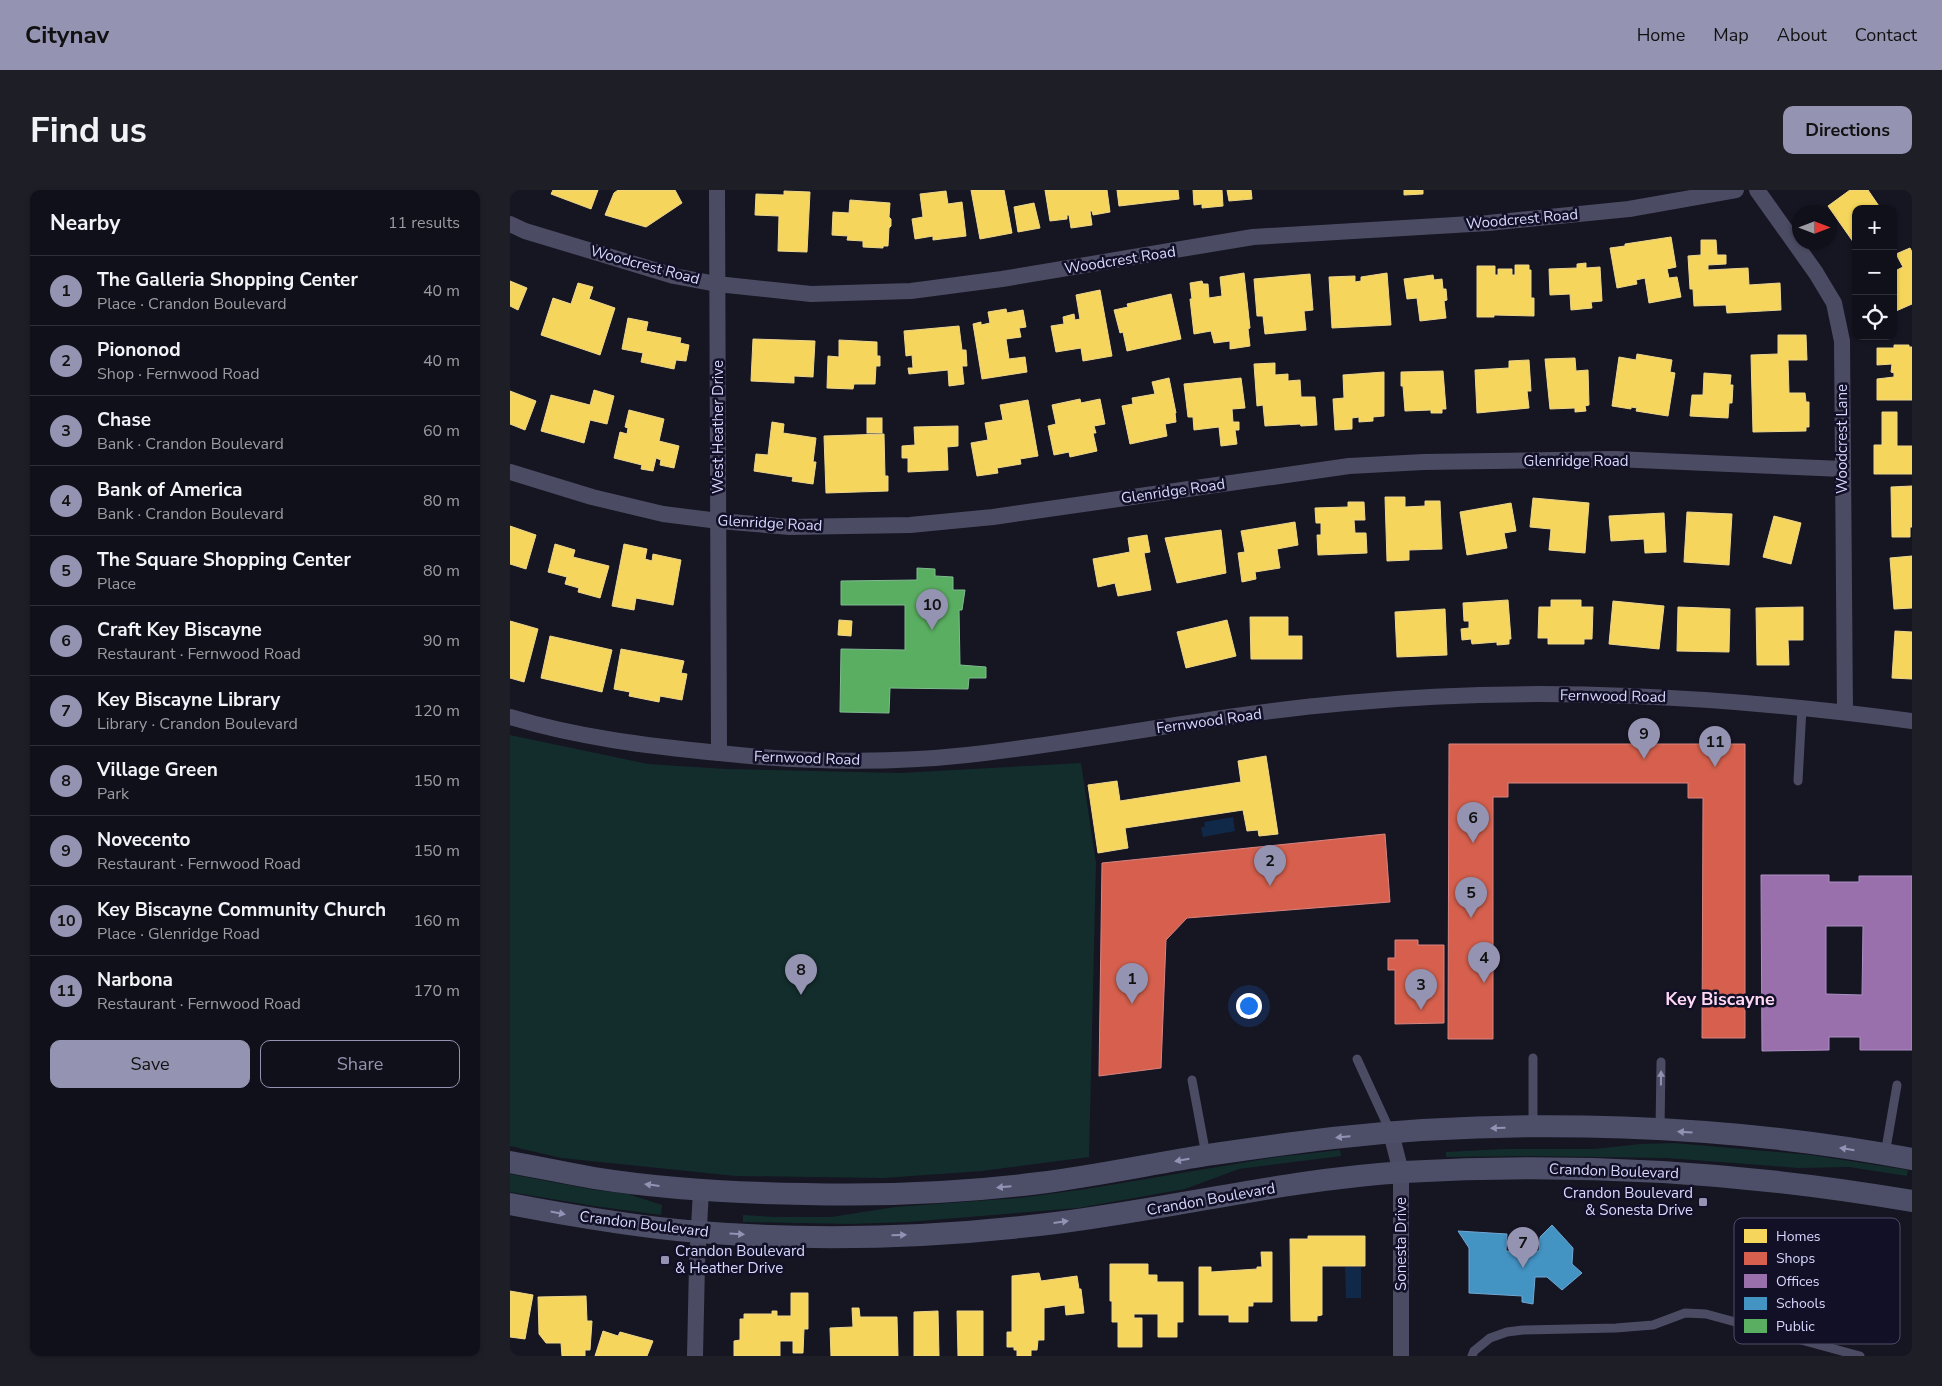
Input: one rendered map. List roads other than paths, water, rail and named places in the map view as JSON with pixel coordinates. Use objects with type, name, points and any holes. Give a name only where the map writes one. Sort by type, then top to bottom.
[{"type":"main road","points":[[510,1162],[595,1178],[700,1190],[766,1194],[877,1195],[962,1191],[1037,1184],[1206,1155],[1333,1138],[1391,1133],[1532,1127],[1660,1130],[1752,1137],[1912,1159]]},
{"type":"main road","name":"Crandon Boulevard","points":[[510,1204],[588,1219],[698,1232],[786,1236],[894,1236],[970,1232],[1041,1225],[1297,1184],[1401,1172],[1496,1168],[1655,1171],[1831,1187],[1912,1201]]},
{"type":"street","name":"West Heather Drive","points":[[717,190],[719,753]]},
{"type":"street","name":"Woodcrest Road","points":[[510,224],[524,231],[674,276],[717,284],[811,294],[911,291],[1002,279],[1253,237],[1488,223],[1629,209],[1736,190]]},
{"type":"street","name":"Woodcrest Lane","points":[[1757,190],[1816,272],[1834,303],[1842,341],[1845,712]]},
{"type":"street","name":"Glenridge Road","points":[[510,472],[592,497],[645,510],[719,522],[790,527],[910,526],[993,517],[1349,466],[1414,463],[1615,460],[1843,469]]},
{"type":"street","name":"Fernwood Road","points":[[510,718],[578,735],[630,744],[759,758],[825,761],[898,760],[966,755],[1292,708],[1418,698],[1587,694],[1723,700],[1845,712],[1912,721]]},
{"type":"street","name":"Sonesta Drive","points":[[1391,1133],[1401,1172],[1401,1356]]},
{"type":"street","points":[[695,1356],[700,1190]]},
{"type":"lane","points":[[1798,781],[1802,708]]},
{"type":"lane","points":[[1532,1127],[1533,1058]]},
{"type":"lane","points":[[1357,1059],[1391,1133]]},
{"type":"lane","points":[[1660,1130],[1661,1062]]},
{"type":"lane","points":[[1192,1080],[1206,1155]]},
{"type":"lane","points":[[1884,1154],[1897,1085]]},
{"type":"lane","points":[[1472,1356],[1474,1351],[1490,1338],[1507,1332],[1653,1325],[1685,1313],[1706,1314],[1734,1322]]},
{"type":"lane","points":[[1807,1344],[1841,1354],[1860,1356]]},
{"type":"water","points":[[1233,817],[1235,831],[1203,837],[1201,827],[1205,827],[1204,822]]},
{"type":"water","points":[[1345,1267],[1361,1267],[1361,1298],[1346,1298]]},
{"type":"place","name":"Key Biscayne Community Church","points":[[932,630]]},
{"type":"place","name":"Novecento","points":[[1644,759]]},
{"type":"place","name":"Narbona","points":[[1715,767]]},
{"type":"place","name":"Craft Key Biscayne","points":[[1473,843]]},
{"type":"place","name":"Piononod","points":[[1270,886]]},
{"type":"place","name":"The Square Shopping Center","points":[[1471,918]]},
{"type":"place","name":"Bank of America","points":[[1484,983]]},
{"type":"place","name":"Village Green","points":[[801,995]]},
{"type":"place","name":"The Galleria Shopping Center","points":[[1132,1004]]},
{"type":"place","name":"Chase","points":[[1421,1010]]},
{"type":"place","name":"Crandon Boulevard & Sonesta Drive","points":[[1703,1202]]},
{"type":"place","name":"Crandon Boulevard & Heather Drive","points":[[665,1260]]},
{"type":"place","name":"Key Biscayne Library","points":[[1523,1268]]},
{"type":"district","name":"Key Biscayne","points":[[1720,999]]}]
